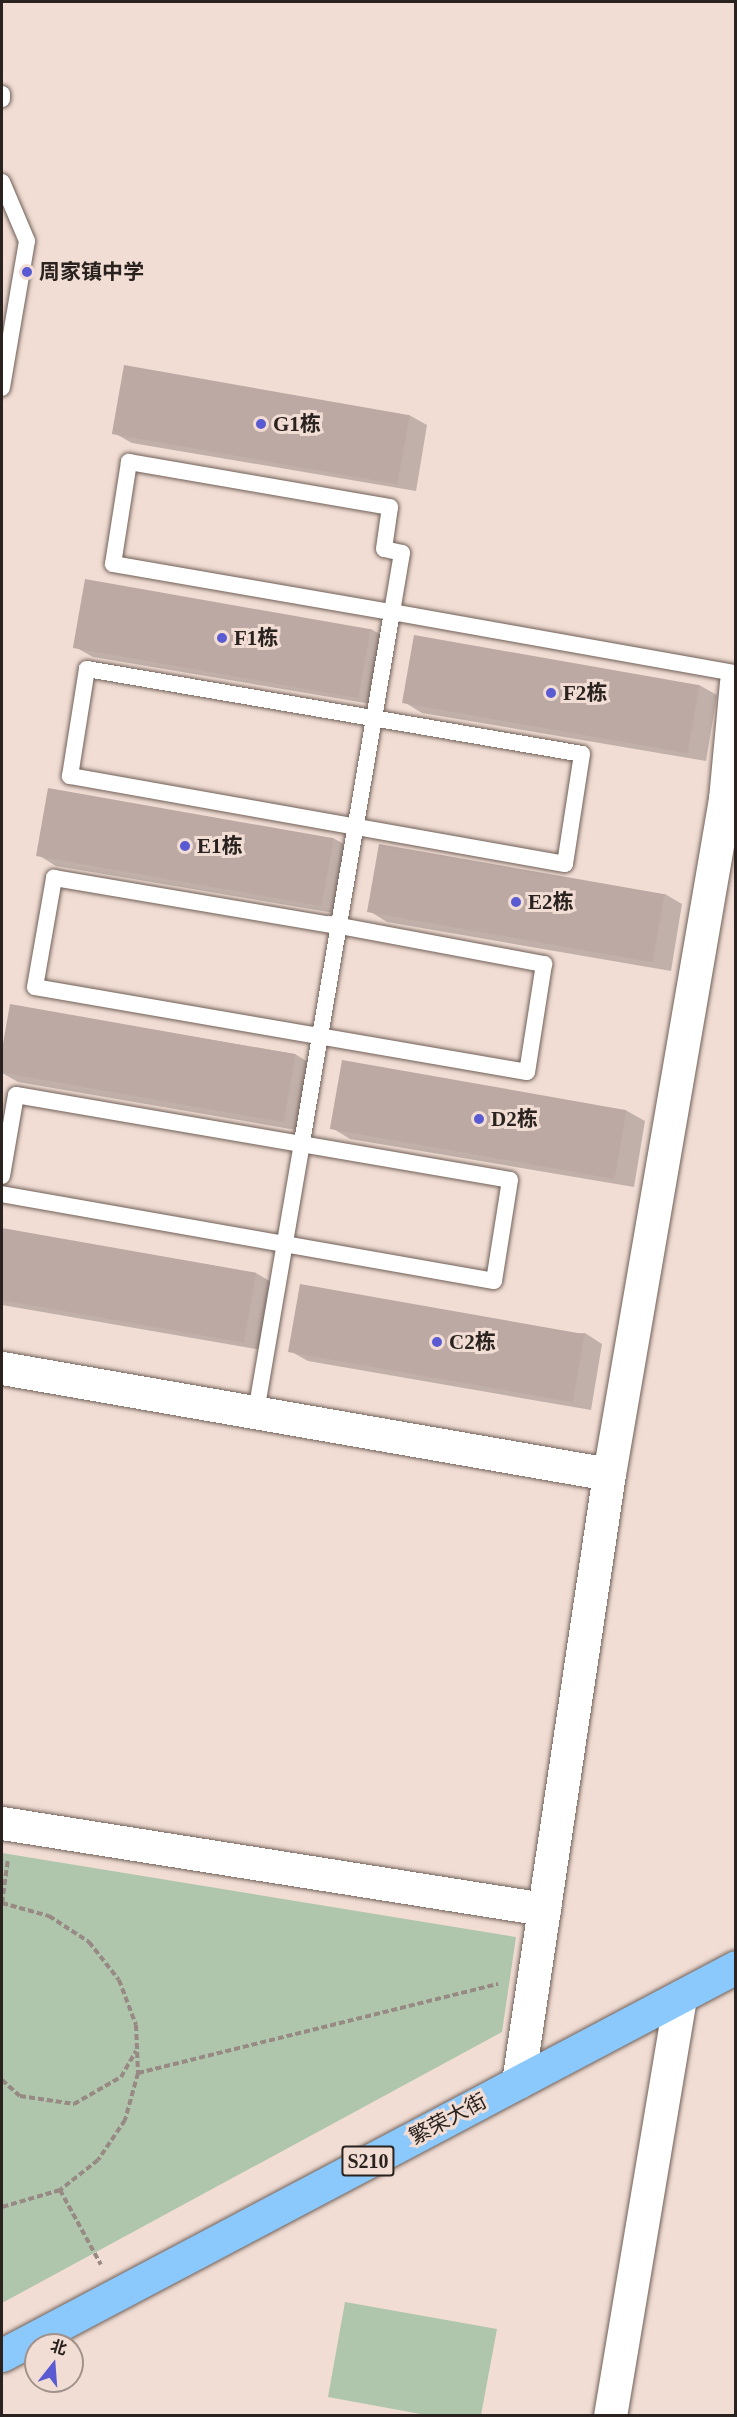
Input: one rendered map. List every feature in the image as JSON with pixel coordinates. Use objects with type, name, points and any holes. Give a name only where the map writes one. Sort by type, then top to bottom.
[{"type":"main road","name":"繁荣大街","points":[[2,2355],[735,1967]]},
{"type":"street","points":[[518,2082],[609,1474],[730,799],[735,683]]},
{"type":"street","points":[[2,1368],[609,1474]]},
{"type":"street","points":[[7,1824],[544,1910]]},
{"type":"street","points":[[610,2415],[680,1996]]},
{"type":"lane","points":[[2,94],[2,99]]},
{"type":"lane","points":[[2,182],[27,241],[2,387]]},
{"type":"lane","points":[[256,1412],[339,926],[355,828],[374,718],[392,612],[402,553],[384,549],[390,507],[129,462],[113,564],[392,612],[735,673]]},
{"type":"lane","points":[[87,669],[374,718],[582,754],[565,864],[70,776],[87,669]]},
{"type":"lane","points":[[54,878],[339,926],[544,964],[527,1072],[35,987],[54,878]]},
{"type":"lane","points":[[2,1176],[16,1095],[302,1142],[510,1180],[494,1281],[284,1246],[2,1194]]},
{"type":"path","points":[[2,2207],[60,2190],[98,2160],[120,2128],[138,2073],[136,2025],[119,1980],[89,1942],[49,1916],[2,1903],[7,1824]]},
{"type":"path","points":[[138,2073],[535,1975]]},
{"type":"path","points":[[2,2080],[20,2096],[74,2104],[121,2077],[137,2049]]},
{"type":"path","points":[[60,2190],[117,2294]]},
{"type":"green space","points":[[2,1853],[516,1937],[502,2032],[2,2303]]},
{"type":"green space","points":[[345,2302],[497,2329],[481,2415],[426,2415],[328,2397]]},
{"type":"building","name":"G1栋","points":[[124,365],[410,415],[397,484],[112,434]]},
{"type":"building","name":"F1栋","points":[[85,579],[371,629],[358,698],[73,648]]},
{"type":"building","name":"F2栋","points":[[414,635],[700,685],[688,753],[402,703]]},
{"type":"building","name":"E1栋","points":[[48,788],[334,838],[322,906],[36,856]]},
{"type":"building","name":"E2栋","points":[[379,844],[665,894],[653,962],[367,912]]},
{"type":"building","points":[[10,1004],[296,1054],[284,1122],[2,1073],[2,1049]]},
{"type":"building","name":"D2栋","points":[[342,1060],[627,1110],[614,1179],[330,1129]]},
{"type":"building","points":[[2,1228],[256,1273],[244,1343],[2,1300]]},
{"type":"building","name":"C2栋","points":[[300,1284],[585,1334],[573,1402],[288,1352]]},
{"type":"place","name":"周家镇中学","points":[[27,272]]},
{"type":"place","name":"G1栋","points":[[261,424]]},
{"type":"place","name":"F1栋","points":[[222,638]]},
{"type":"place","name":"F2栋","points":[[551,693]]},
{"type":"place","name":"E1栋","points":[[185,846]]},
{"type":"place","name":"E2栋","points":[[516,902]]},
{"type":"place","name":"D2栋","points":[[479,1119]]},
{"type":"place","name":"C2栋","points":[[437,1342]]}]
